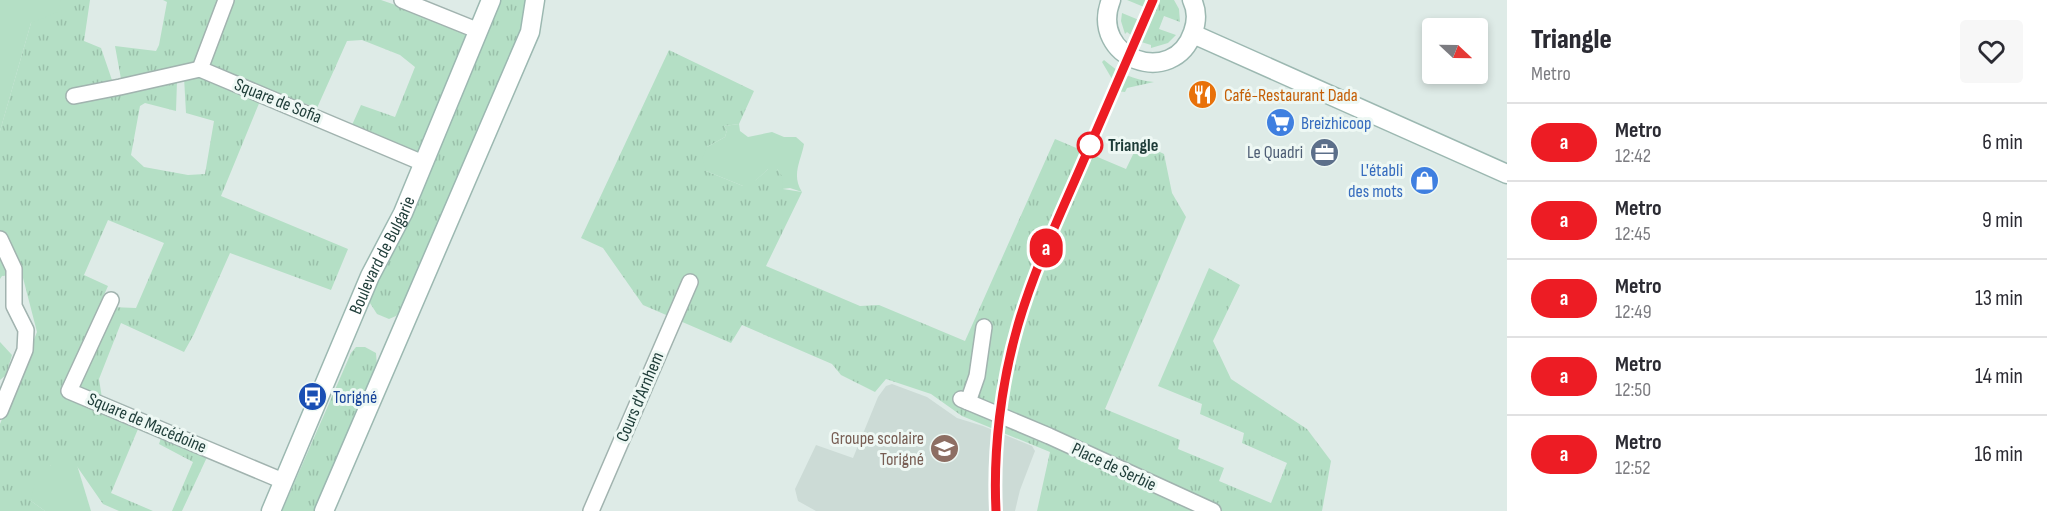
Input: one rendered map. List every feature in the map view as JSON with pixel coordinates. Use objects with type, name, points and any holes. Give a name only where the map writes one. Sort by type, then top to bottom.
[{"type":"street","points":[[74,96],[200,69],[226,0]]},
{"type":"street","points":[[402,0],[479,31]]},
{"type":"street","name":"Boulevard de Bulgarie","points":[[271,511],[370,276],[403,213],[491,0]]},
{"type":"street","points":[[324,511],[530,32],[535,0]]},
{"type":"street","points":[[1111,0],[1107,11],[1108,30],[1118,48],[1134,59],[1154,63],[1173,57],[1181,51],[1193,34],[1197,18],[1192,0]]},
{"type":"street","points":[[1193,34],[1507,174]]},
{"type":"street","name":"Square de Sofia","points":[[200,69],[423,163]]},
{"type":"street","points":[[0,239],[14,269],[14,306],[26,330],[26,350],[1,405]]},
{"type":"street","name":"Cours d'Arnhem","points":[[591,511],[690,282]]},
{"type":"street","name":"Square de Macédoine","points":[[111,300],[69,391],[284,481]]},
{"type":"street","name":"Place de Serbie","points":[[984,327],[977,376],[965,400],[1213,511]]},
{"type":"shaded area","name":"Groupe scolaire Torigné","points":[[892,384],[927,397],[957,418],[1032,446],[1035,451],[1020,490],[1015,511],[816,511],[798,501],[795,489],[816,445],[853,458],[878,397],[886,386]]},
{"type":"green space","points":[[0,0],[61,0],[58,12],[31,23],[0,131]]},
{"type":"green space","points":[[45,0],[90,0],[84,41],[101,48],[113,83],[177,81],[176,111],[145,103],[140,106],[131,155],[144,167],[188,175],[205,174],[214,121],[186,113],[184,77],[199,75],[260,101],[221,196],[348,249],[331,290],[230,253],[184,352],[121,323],[99,379],[104,411],[138,429],[111,493],[153,511],[119,511],[103,504],[76,465],[51,465],[31,501],[45,511],[0,511],[0,424],[37,332],[22,274],[2,276],[0,279],[0,131],[31,23]],"holes":[[[108,220],[164,243],[136,308],[111,307],[104,295],[108,286],[84,275]]]},
{"type":"green space","points":[[163,0],[381,0],[416,12],[468,36],[418,152],[352,125],[361,105],[395,117],[415,67],[400,55],[362,40],[347,41],[317,108],[208,68],[121,79],[115,46],[156,51],[167,2]]},
{"type":"green space","points":[[500,0],[528,0],[523,28],[403,307],[396,316],[389,319],[377,314],[368,300]]},
{"type":"green space","points":[[1127,0],[1174,0],[1179,9],[1180,22],[1164,16],[1159,29],[1176,35],[1168,43],[1151,48],[1151,45],[1138,41],[1127,32],[1125,34],[1121,21],[1122,13],[1139,20],[1144,7]]},
{"type":"green space","points":[[669,50],[754,91],[739,124],[724,126],[727,130],[725,137],[707,147],[706,171],[743,186],[756,180],[768,169],[777,169],[783,176],[783,189],[802,192],[766,266],[860,306],[879,305],[965,341],[1055,139],[1126,169],[1139,142],[1164,154],[1172,193],[1186,217],[1105,409],[1180,440],[1178,449],[1224,468],[1219,481],[1271,503],[1287,463],[1242,443],[1244,433],[1200,414],[1202,404],[1158,386],[1209,268],[1240,285],[1213,341],[1231,379],[1307,429],[1331,461],[1322,511],[1037,511],[1050,452],[962,416],[931,394],[886,379],[875,392],[841,375],[832,364],[742,325],[731,343],[643,305],[603,248],[581,238]]},
{"type":"green space","points":[[1104,60],[1127,75],[1139,80],[1154,82],[1127,88],[1125,92],[1116,91],[1115,84],[1102,62]]},
{"type":"green space","points":[[739,124],[740,131],[748,137],[772,132],[784,137],[796,137],[804,144],[797,174],[802,192],[790,188],[782,189],[783,177],[777,169],[768,169],[750,186],[743,186],[706,171],[702,159],[707,147],[725,137],[727,130],[724,126]]},
{"type":"green space","points":[[0,342],[12,355],[6,375],[0,380]]},
{"type":"green space","points":[[356,347],[365,347],[376,353],[377,366],[314,511],[282,511],[351,353]]},
{"type":"green space","points":[[162,435],[208,455],[182,511],[172,511],[193,462],[159,444]]},
{"type":"green space","points":[[51,465],[77,465],[91,511],[45,511],[31,501],[34,485]]},
{"type":"metro line","name":"a","points":[[996,511],[996,455],[1004,395],[1018,326],[1041,260],[1153,0]]},
{"type":"place","name":"Café-Restaurant Dada","points":[[1203,95]]},
{"type":"place","name":"Breizhicoop","points":[[1280,123]]},
{"type":"place","name":"Triangle","points":[[1090,145]]},
{"type":"place","name":"Le Quadri","points":[[1324,152]]},
{"type":"place","name":"L'établi des mots","points":[[1424,180]]},
{"type":"place","name":"Torigné","points":[[312,397]]},
{"type":"place","name":"Groupe scolaire Torigné","points":[[945,448]]}]
